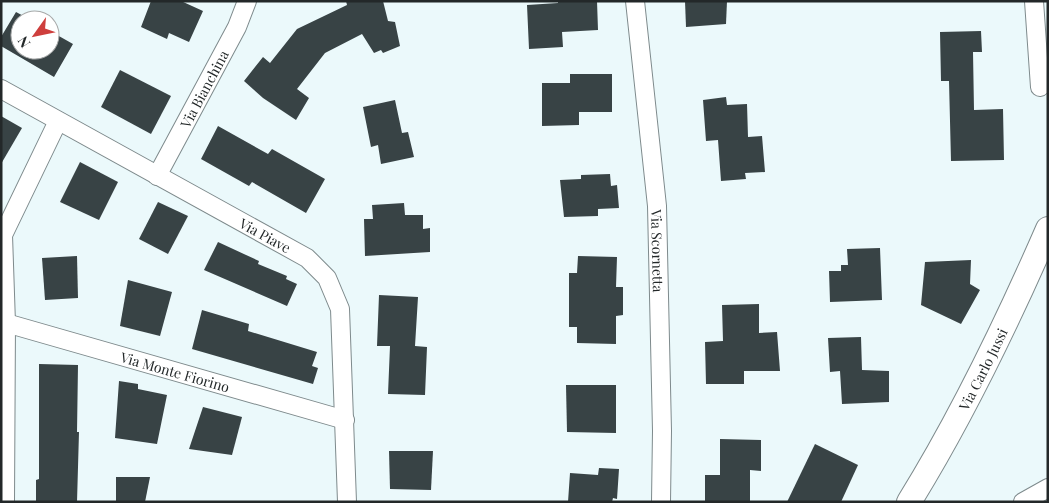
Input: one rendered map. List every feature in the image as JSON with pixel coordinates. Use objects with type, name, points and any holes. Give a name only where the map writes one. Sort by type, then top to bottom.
[{"type":"street","name":"Via Bianchina","points":[[157,176],[237,26],[247,1]]},
{"type":"street","name":"Via Scornetta","points":[[635,1],[657,206],[662,431],[661,502]]},
{"type":"street","points":[[1034,1],[1040,87]]},
{"type":"street","name":"Via Piave","points":[[1,89],[307,258],[327,278],[340,310],[348,502]]},
{"type":"street","points":[[5,502],[6,323],[2,235],[58,121]]},
{"type":"street","name":"Via Carlo Jussi","points":[[908,502],[946,440],[1013,308],[1048,230]]},
{"type":"street","name":"Via Monte Fiorino","points":[[6,323],[345,420]]},
{"type":"street","points":[[1024,502],[1048,488]]},
{"type":"building","points":[[151,1],[181,1],[203,11],[189,42],[169,33],[167,39],[141,27]]},
{"type":"building","points":[[346,1],[383,1],[388,21],[395,22],[400,46],[383,53],[381,50],[374,53],[362,34],[325,53],[297,89],[309,98],[296,120],[263,98],[244,81],[263,57],[270,63],[297,29],[347,5]]},
{"type":"building","points":[[558,1],[597,1],[598,30],[562,32],[563,47],[529,49],[527,5],[558,3]]},
{"type":"building","points":[[685,1],[727,1],[726,24],[686,27]]},
{"type":"building","points":[[10,22],[10,51],[1,46],[1,37]]},
{"type":"building","points":[[981,31],[982,52],[973,52],[974,110],[1003,109],[1004,160],[951,161],[949,81],[941,81],[940,32]]},
{"type":"building","points":[[60,37],[73,44],[54,77],[25,60],[60,60]]},
{"type":"building","points":[[120,70],[171,96],[151,134],[101,107]]},
{"type":"building","points":[[570,74],[612,74],[612,112],[579,112],[579,125],[542,126],[542,83],[570,83]]},
{"type":"building","points":[[726,97],[727,105],[747,104],[748,137],[762,136],[765,172],[745,173],[746,179],[721,181],[718,140],[706,141],[703,100]]},
{"type":"building","points":[[395,100],[402,133],[408,132],[414,157],[381,164],[378,145],[371,147],[363,107]]},
{"type":"building","points":[[1,116],[22,128],[1,164]]},
{"type":"building","points":[[218,126],[268,154],[272,149],[325,179],[306,213],[252,182],[249,186],[201,159]]},
{"type":"building","points":[[80,162],[118,182],[99,220],[60,202]]},
{"type":"building","points":[[610,174],[611,186],[617,185],[619,208],[598,209],[598,216],[564,217],[560,180],[581,179],[581,175]]},
{"type":"building","points":[[158,202],[188,216],[168,254],[139,239]]},
{"type":"building","points":[[404,203],[405,215],[423,215],[423,229],[430,228],[430,252],[365,256],[364,219],[373,219],[372,205]]},
{"type":"building","points":[[218,242],[259,261],[258,264],[287,276],[286,279],[297,284],[287,306],[204,270]]},
{"type":"building","points":[[880,248],[882,300],[830,302],[829,271],[841,271],[841,265],[848,265],[847,249]]},
{"type":"building","points":[[77,256],[78,298],[45,300],[42,258]]},
{"type":"building","points":[[578,256],[617,257],[616,287],[623,287],[623,315],[616,316],[616,344],[577,343],[577,327],[569,327],[569,273],[577,273]]},
{"type":"building","points":[[971,260],[970,284],[980,290],[961,324],[921,305],[925,262]]},
{"type":"building","points":[[128,280],[172,292],[160,336],[120,326]]},
{"type":"building","points":[[379,295],[418,297],[415,346],[427,347],[425,395],[388,394],[390,346],[377,346]]},
{"type":"building","points":[[759,304],[759,333],[777,332],[780,371],[744,371],[744,384],[706,384],[705,342],[723,341],[722,305]]},
{"type":"building","points":[[202,310],[249,324],[248,331],[317,352],[312,366],[318,368],[313,384],[192,349]]},
{"type":"building","points":[[861,337],[862,370],[889,371],[889,402],[842,404],[840,371],[830,372],[828,338]]},
{"type":"building","points":[[39,364],[78,365],[77,502],[36,502],[36,480],[39,479]]},
{"type":"building","points":[[119,381],[138,384],[138,389],[167,395],[157,444],[115,438]]},
{"type":"building","points":[[566,385],[616,385],[616,433],[567,432]]},
{"type":"building","points":[[203,407],[242,417],[232,455],[189,449]]},
{"type":"building","points":[[720,439],[761,440],[761,471],[750,470],[750,502],[705,502],[705,475],[720,475]]},
{"type":"building","points":[[815,444],[858,465],[841,502],[787,502]]},
{"type":"building","points":[[389,451],[433,451],[431,490],[390,489]]},
{"type":"building","points":[[599,468],[619,469],[617,499],[613,498],[612,502],[568,502],[570,473],[598,475]]},
{"type":"building","points":[[116,477],[150,477],[145,502],[116,502]]}]
